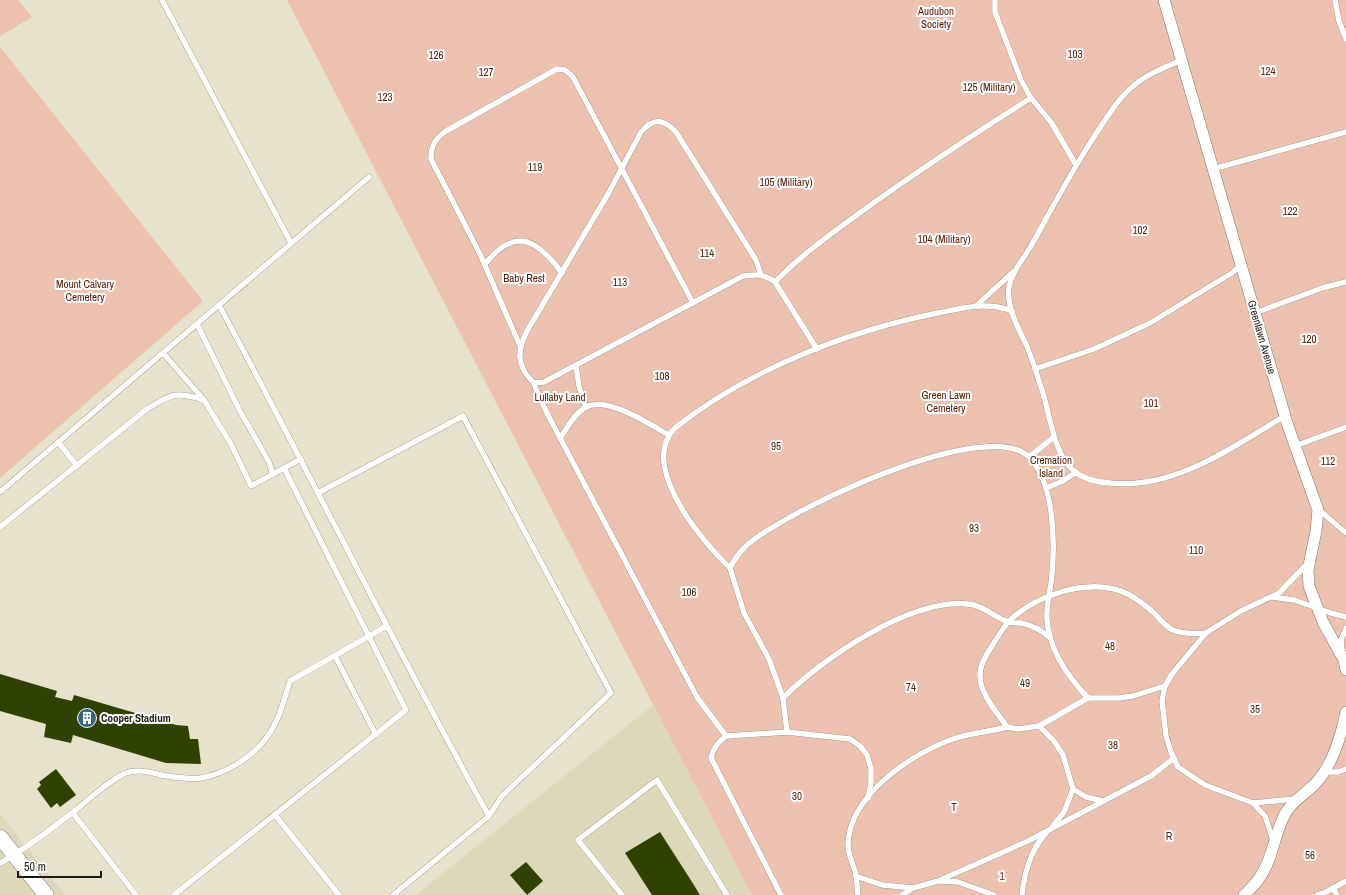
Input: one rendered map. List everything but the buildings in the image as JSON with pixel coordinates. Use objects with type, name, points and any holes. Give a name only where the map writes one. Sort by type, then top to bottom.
[{"type":"main road","points":[[0,837],[46,895]]},
{"type":"street","name":"Greenlawn Avenue","points":[[1164,0],[1285,416],[1318,510],[1316,531],[1309,561],[1309,586],[1317,608],[1345,665]]},
{"type":"street","points":[[1244,895],[1261,876],[1273,841],[1286,812],[1315,784],[1324,772],[1342,729],[1346,712]]},
{"type":"lane","points":[[162,0],[292,243]]},
{"type":"lane","points":[[995,0],[995,12],[1021,80],[1031,98],[1051,122],[1076,165]]},
{"type":"lane","points":[[1335,0],[1339,21],[1346,39]]},
{"type":"lane","points":[[977,305],[1014,271],[1027,253],[1076,165],[1119,100],[1132,86],[1160,69],[1182,60]]},
{"type":"lane","points":[[693,303],[622,168],[572,77],[565,70],[557,69],[550,71],[446,131],[437,137],[433,143],[431,159],[485,264],[520,346],[520,359],[526,376],[534,383],[560,438],[697,697],[726,736]]},
{"type":"lane","points":[[775,282],[815,245],[954,147],[1031,98]]},
{"type":"lane","points":[[520,346],[641,132],[648,124],[657,122],[667,123],[676,132],[756,260],[761,275]]},
{"type":"lane","points":[[1213,169],[1346,132]]},
{"type":"lane","points":[[0,492],[369,177]]},
{"type":"lane","points":[[485,264],[493,254],[504,247],[514,241],[524,240],[537,246],[554,262],[562,273]]},
{"type":"lane","points":[[1035,369],[1094,349],[1150,323],[1221,280],[1241,265]]},
{"type":"lane","points":[[1014,271],[1009,288],[1012,311],[1035,369],[1054,437],[1063,456],[1076,472],[1084,477],[1101,482],[1124,485],[1162,479],[1203,463],[1285,416]]},
{"type":"lane","points":[[534,383],[544,382],[576,366],[743,276],[761,275],[766,276],[775,282],[817,349]]},
{"type":"lane","points":[[1255,313],[1322,288],[1346,282]]},
{"type":"lane","points":[[787,732],[783,698],[769,659],[744,613],[730,568],[708,545],[672,491],[667,477],[664,459],[668,434],[685,420],[730,390],[765,372],[817,349],[911,318],[977,305],[995,306],[1012,311]]},
{"type":"lane","points":[[219,306],[301,459],[438,726],[488,816]]},
{"type":"lane","points":[[197,324],[240,411],[269,462],[273,475]]},
{"type":"lane","points":[[163,353],[204,400],[230,444],[251,486],[301,459]]},
{"type":"lane","points":[[576,366],[579,386],[586,407]]},
{"type":"lane","points":[[0,527],[147,409],[168,397],[184,394],[204,400]]},
{"type":"lane","points":[[560,438],[586,407],[604,405],[614,407],[668,434]]},
{"type":"lane","points":[[318,493],[463,416],[611,693],[502,796],[488,816],[393,895]]},
{"type":"lane","points":[[1295,446],[1346,427]]},
{"type":"lane","points":[[1029,457],[1054,437]]},
{"type":"lane","points":[[58,442],[77,466]]},
{"type":"lane","points":[[730,568],[742,550],[763,534],[822,500],[888,471],[934,456],[977,448],[997,446],[1016,450],[1029,457],[1039,472],[1048,495],[1052,540],[1052,571],[1047,619],[1050,638],[1055,652],[1073,682],[1088,698]]},
{"type":"lane","points":[[174,895],[406,710],[284,468]]},
{"type":"lane","points":[[1046,488],[1063,481],[1076,472]]},
{"type":"lane","points":[[1318,510],[1346,533]]},
{"type":"lane","points":[[1298,799],[1253,803],[1205,785],[1178,767],[1166,736],[1162,701],[1165,686],[1172,674],[1206,633],[1241,611],[1279,593],[1289,585],[1309,561]]},
{"type":"lane","points":[[1007,727],[980,684],[980,672],[989,651],[1008,622],[1049,596],[1082,588],[1100,587],[1114,589],[1138,601],[1173,630],[1193,634],[1206,633]]},
{"type":"lane","points":[[1270,598],[1289,598],[1346,617]]},
{"type":"lane","points":[[783,698],[824,662],[870,633],[918,612],[954,603],[981,607],[1008,622],[1033,627],[1050,638]]},
{"type":"lane","points":[[0,862],[14,855],[73,813],[108,785],[127,773],[145,771],[172,777],[200,778],[229,767],[248,756],[267,738],[278,716],[290,681],[387,626]]},
{"type":"lane","points":[[1345,665],[1341,640],[1346,628]]},
{"type":"lane","points":[[335,656],[376,735]]},
{"type":"lane","points":[[858,895],[856,876],[849,856],[851,827],[855,816],[868,798],[905,763],[928,750],[960,737],[1007,727],[1018,729],[1039,726],[1088,698],[1119,698],[1133,696],[1165,686]]},
{"type":"lane","points":[[1022,895],[1024,878],[1033,853],[1039,841],[1064,812],[1073,789],[1063,755],[1054,741],[1039,726]]},
{"type":"lane","points":[[781,895],[711,758],[713,750],[719,741],[726,736],[787,732],[850,739],[860,746],[867,755],[871,768],[872,782],[868,798]]},
{"type":"lane","points":[[902,895],[913,888],[938,881],[1050,829],[1151,776],[1174,758]]},
{"type":"lane","points":[[1324,772],[1338,772],[1346,769]]},
{"type":"lane","points":[[622,895],[578,840],[657,780],[727,895]]},
{"type":"lane","points":[[1073,789],[1086,797],[1103,801]]},
{"type":"lane","points":[[1253,803],[1265,816],[1273,841]]},
{"type":"lane","points":[[73,813],[136,895]]},
{"type":"lane","points":[[275,815],[339,895]]},
{"type":"lane","points":[[856,876],[882,885],[913,888]]},
{"type":"lane","points":[[1317,895],[1346,880]]},
{"type":"lane","points":[[938,881],[958,882],[994,895]]},
{"type":"lane","points":[[1333,888],[1337,895]]},
{"type":"shaded area","points":[[653,705],[752,895],[416,895]]},
{"type":"shaded area","points":[[0,814],[65,895],[0,895]]},
{"type":"green space","points":[[0,0],[18,0],[32,17],[0,36]]},
{"type":"green space","name":"Green Lawn Cemetery","points":[[287,0],[1346,0],[1346,895],[752,895]]},
{"type":"green space","name":"Mount Calvary Cemetery","points":[[0,47],[203,301],[0,478]]},
{"type":"place","name":"Cooper Stadium","points":[[87,718]]},
{"type":"park label","name":"Audubon Society","points":[[936,17]]},
{"type":"park label","name":"103","points":[[1075,54]]},
{"type":"park label","name":"126","points":[[436,55]]},
{"type":"park label","name":"124","points":[[1268,71]]},
{"type":"park label","name":"127","points":[[486,72]]},
{"type":"park label","name":"125 (Military)","points":[[989,87]]},
{"type":"park label","name":"123","points":[[385,97]]},
{"type":"park label","name":"119","points":[[535,167]]},
{"type":"park label","name":"105 (Military)","points":[[786,182]]},
{"type":"park label","name":"122","points":[[1290,211]]},
{"type":"park label","name":"102","points":[[1140,230]]},
{"type":"park label","name":"104 (Military)","points":[[944,239]]},
{"type":"park label","name":"114","points":[[707,253]]},
{"type":"park label","name":"Baby Rest","points":[[524,278]]},
{"type":"park label","name":"113","points":[[620,282]]},
{"type":"park label","name":"120","points":[[1309,339]]},
{"type":"park label","name":"108","points":[[662,376]]},
{"type":"park label","name":"Lullaby Land","points":[[560,397]]},
{"type":"park label","name":"101","points":[[1151,403]]},
{"type":"park label","name":"95","points":[[776,446]]},
{"type":"park label","name":"112","points":[[1328,461]]},
{"type":"park label","name":"Cremation Island","points":[[1051,466]]},
{"type":"park label","name":"93","points":[[974,528]]},
{"type":"park label","name":"110","points":[[1196,550]]},
{"type":"park label","name":"106","points":[[689,592]]},
{"type":"park label","name":"48","points":[[1110,646]]},
{"type":"park label","name":"49","points":[[1025,683]]},
{"type":"park label","name":"74","points":[[911,687]]},
{"type":"park label","name":"35","points":[[1255,709]]},
{"type":"park label","name":"38","points":[[1113,745]]},
{"type":"park label","name":"30","points":[[797,796]]},
{"type":"park label","name":"T","points":[[954,807]]},
{"type":"park label","name":"R","points":[[1169,836]]},
{"type":"park label","name":"56","points":[[1310,855]]},
{"type":"park label","name":"1","points":[[1002,876]]}]
